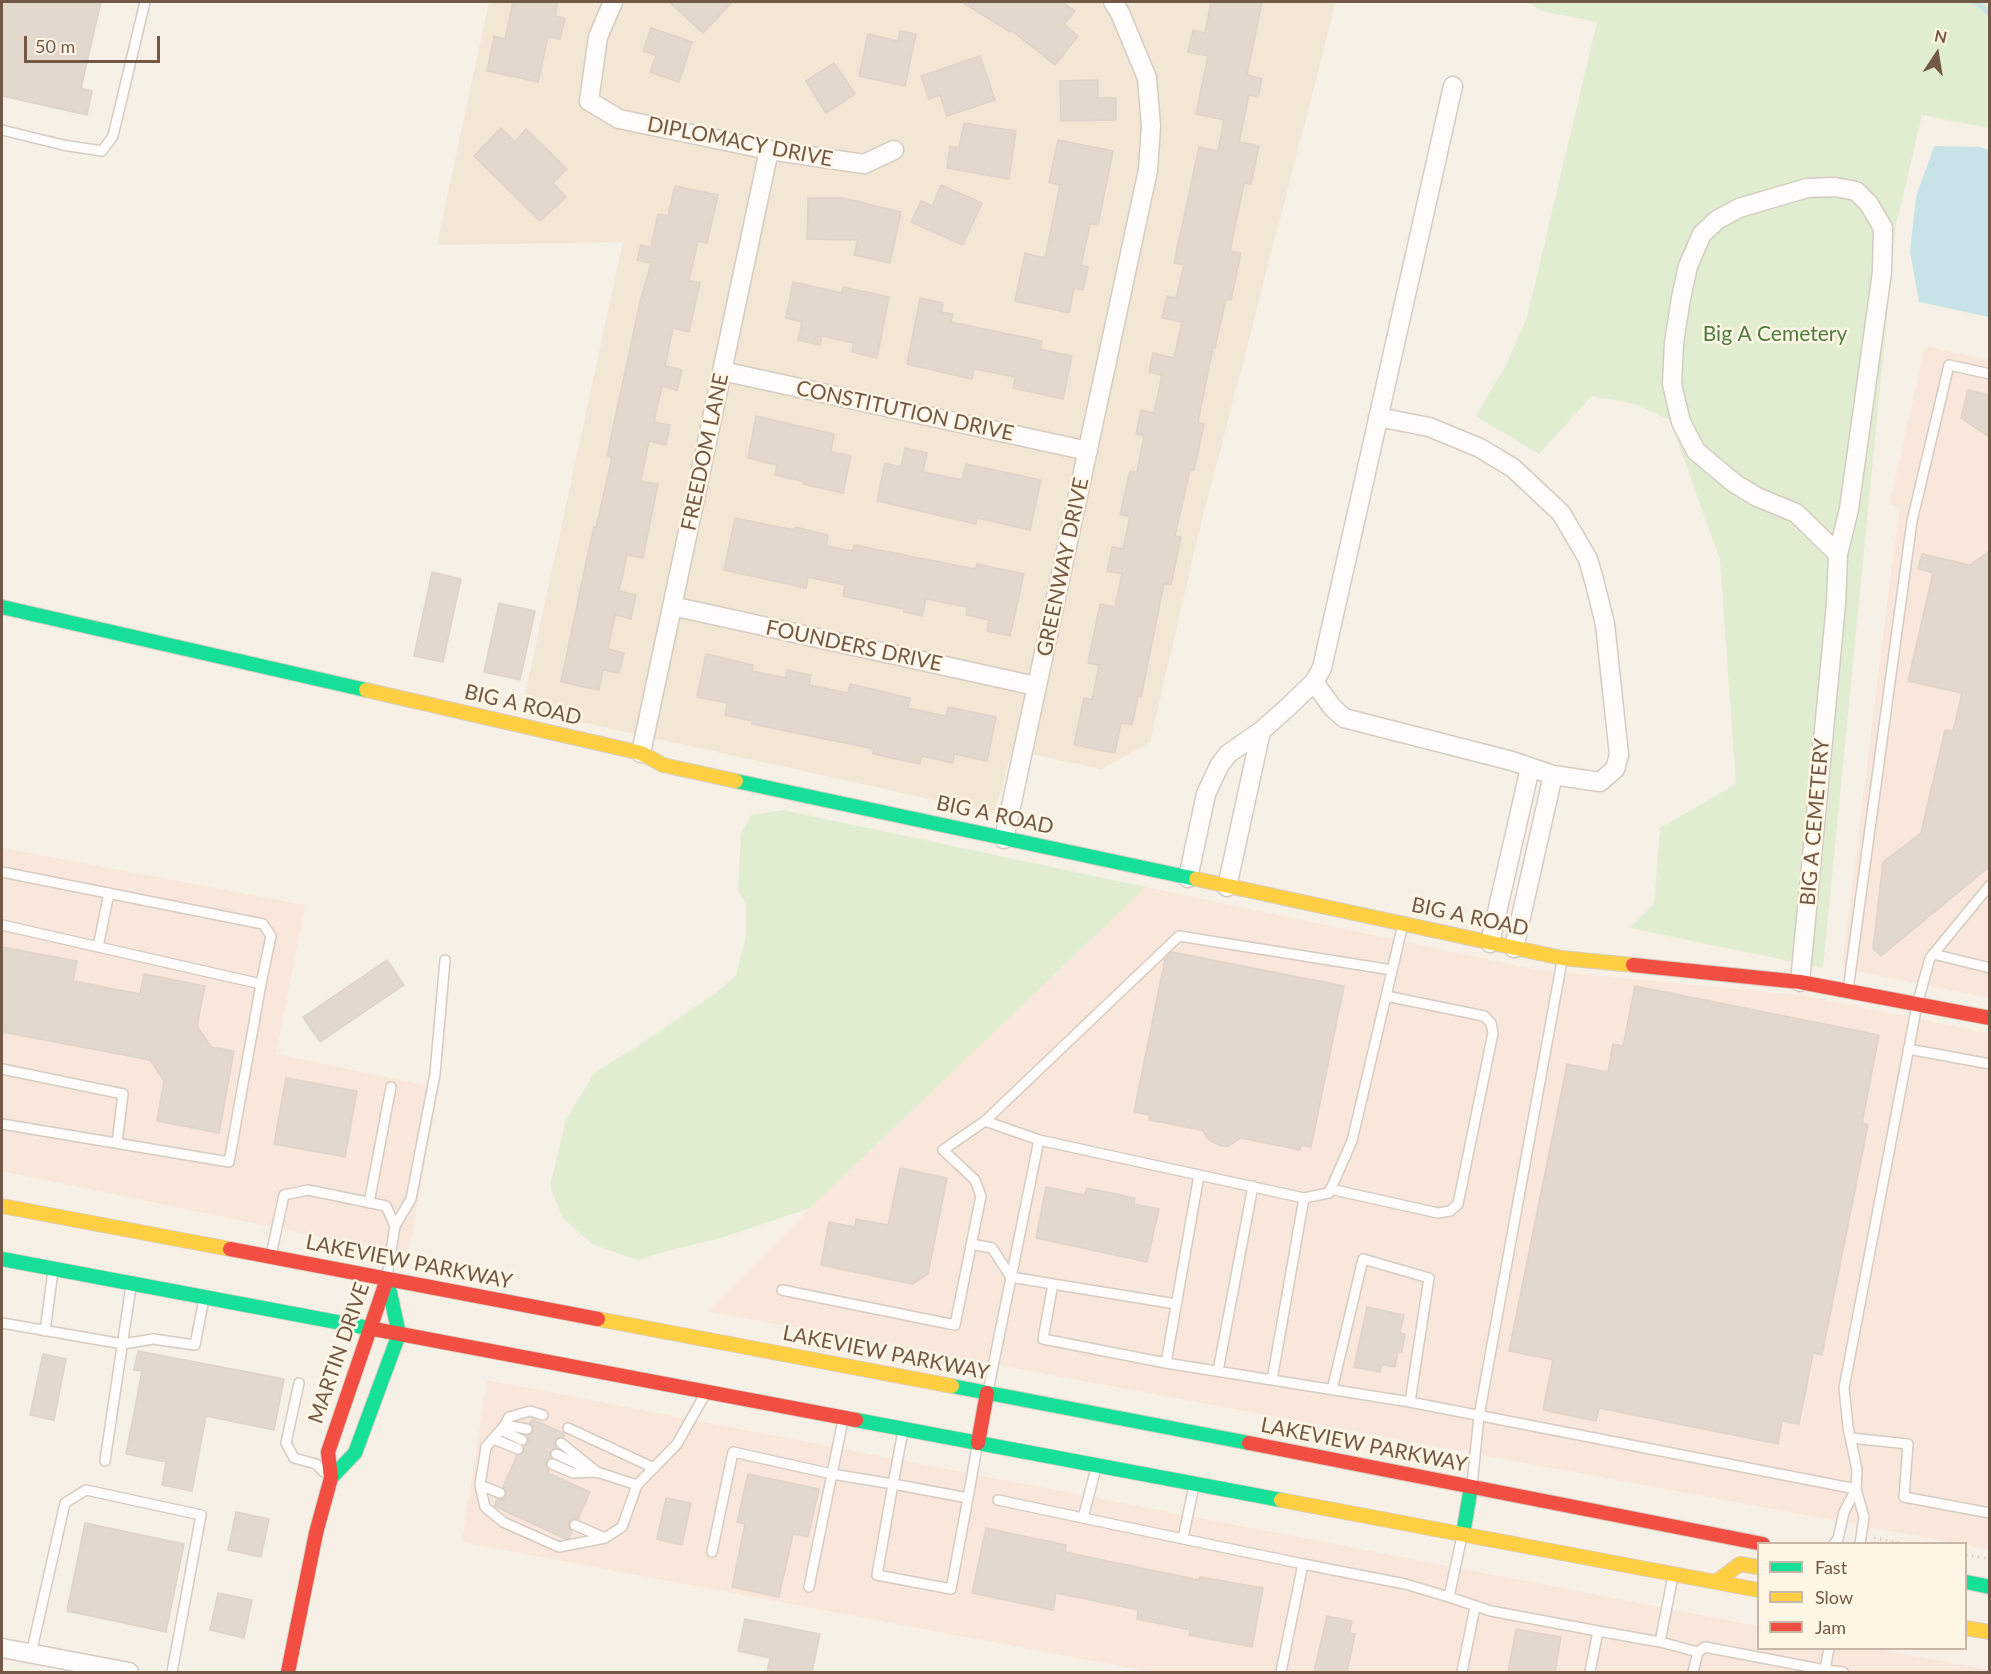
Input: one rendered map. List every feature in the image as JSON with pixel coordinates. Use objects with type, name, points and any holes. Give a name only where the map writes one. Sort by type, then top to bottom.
[{"type":"main road","name":"BIG A ROAD","points":[[2,607],[641,753],[663,765],[1562,958],[1800,982],[1989,1018]]},
{"type":"main road","name":"LAKEVIEW PARKWAY","points":[[2,1206],[987,1393],[1757,1543]]},
{"type":"main road","points":[[2,1259],[1757,1590]]},
{"type":"main road","name":"MARTIN DRIVE","points":[[288,1672],[316,1533],[331,1478],[328,1452],[387,1279]]},
{"type":"main road","name":"MARTIN DRIVE","points":[[331,1478],[356,1453],[399,1334],[387,1279]]},
{"type":"main road","points":[[978,1443],[987,1393]]},
{"type":"main road","points":[[1462,1534],[1471,1487]]},
{"type":"main road","points":[[1716,1582],[1740,1564],[1757,1567]]},
{"type":"main road","points":[[1967,1582],[1989,1587]]},
{"type":"main road","points":[[1967,1628],[1989,1632]]},
{"type":"street","name":"DIPLOMACY DRIVE","points":[[613,2],[598,38],[589,101],[619,119],[769,150],[864,164],[894,150]]},
{"type":"street","name":"GREENWAY DRIVE","points":[[1004,839],[1148,170],[1151,126],[1148,78],[1122,5]]},
{"type":"street","points":[[1188,878],[1206,794],[1219,766],[1228,754],[1261,731],[1314,682],[1322,668],[1453,86]]},
{"type":"street","name":"FREEDOM LANE","points":[[641,753],[769,150]]},
{"type":"street","name":"BIG A CEMETERY","points":[[1800,982],[1836,604],[1838,554],[1849,509],[1882,272],[1883,228],[1869,204],[1856,191],[1835,187],[1807,188],[1739,208],[1717,220],[1702,234],[1688,266],[1681,298],[1674,343],[1672,384],[1681,422],[1696,451],[1734,483],[1757,497],[1796,513],[1838,554]]},
{"type":"street","name":"CONSTITUTION DRIVE","points":[[722,371],[1088,451]]},
{"type":"street","points":[[1314,682],[1332,707],[1344,718],[1512,761],[1553,775],[1600,782],[1615,769],[1619,754],[1605,624],[1588,559],[1561,513],[1513,468],[1480,448],[1429,427],[1378,417]]},
{"type":"street","name":"FOUNDERS DRIVE","points":[[672,606],[1036,686]]},
{"type":"street","points":[[1227,887],[1261,731]]},
{"type":"street","points":[[1490,943],[1530,768]]},
{"type":"street","points":[[1514,948],[1553,775]]},
{"type":"street","points":[[2,1648],[129,1672]]},
{"type":"lane","points":[[2,130],[63,145],[102,151],[113,136],[145,2]]},
{"type":"lane","points":[[1847,991],[1915,510],[1949,365],[1989,374]]},
{"type":"lane","points":[[2,872],[263,924],[271,936],[229,1162],[2,1124]]},
{"type":"lane","points":[[1860,1542],[1864,1517],[1856,1489],[1857,1470],[1844,1388],[1908,1049],[1930,958],[1989,885]]},
{"type":"lane","points":[[98,947],[109,893]]},
{"type":"lane","points":[[985,1121],[1039,1140],[1304,1197],[1329,1193],[1352,1141],[1403,924]]},
{"type":"lane","points":[[2,926],[261,984]]},
{"type":"lane","points":[[783,1290],[954,1325],[981,1196],[975,1180],[943,1150],[985,1121],[1179,936],[1392,970]]},
{"type":"lane","points":[[1933,954],[1989,968]]},
{"type":"lane","points":[[1471,1487],[1479,1416],[1562,958]]},
{"type":"lane","points":[[387,1279],[395,1226],[411,1199],[435,1074],[446,960]]},
{"type":"lane","points":[[1330,1189],[1438,1213],[1450,1211],[1458,1204],[1493,1033],[1491,1023],[1484,1016],[1386,996]]},
{"type":"lane","points":[[1908,1049],[1989,1064]]},
{"type":"lane","points":[[2,1069],[123,1094],[117,1143]]},
{"type":"lane","points":[[369,1203],[391,1087]]},
{"type":"lane","points":[[987,1393],[1039,1140]]},
{"type":"lane","points":[[1166,1363],[1199,1175]]},
{"type":"lane","points":[[1218,1371],[1253,1186]]},
{"type":"lane","points":[[270,1257],[284,1196],[308,1190],[387,1206],[395,1226]]},
{"type":"lane","points":[[1272,1380],[1304,1197]]},
{"type":"lane","points":[[971,1245],[992,1248],[1011,1277],[1176,1304]]},
{"type":"lane","points":[[1332,1390],[1363,1259],[1429,1278],[1410,1402]]},
{"type":"lane","points":[[45,1331],[53,1269]]},
{"type":"lane","points":[[105,1461],[131,1284]]},
{"type":"lane","points":[[1053,1284],[1043,1339],[1166,1363],[1410,1402],[1856,1489]]},
{"type":"lane","points":[[2,1323],[123,1344],[153,1339],[195,1345],[204,1297]]},
{"type":"lane","points":[[299,1383],[286,1443],[294,1458],[316,1464],[331,1478]]},
{"type":"lane","points":[[543,1415],[530,1411],[509,1417],[503,1428],[486,1447],[480,1485],[486,1507],[503,1522],[559,1547],[605,1539],[622,1527],[637,1485],[677,1444],[707,1392]]},
{"type":"lane","points":[[809,1587],[844,1418]]},
{"type":"lane","points":[[503,1428],[527,1429]]},
{"type":"lane","points":[[503,1428],[522,1440]]},
{"type":"lane","points":[[567,1428],[654,1468]]},
{"type":"lane","points":[[904,1429],[878,1575],[951,1589],[978,1443]]},
{"type":"lane","points":[[1851,1438],[1908,1444],[1904,1497],[1989,1513]]},
{"type":"lane","points":[[494,1439],[518,1449]]},
{"type":"lane","points":[[561,1443],[597,1472]]},
{"type":"lane","points":[[712,1552],[733,1452],[832,1474],[968,1498]]},
{"type":"lane","points":[[556,1455],[637,1485]]},
{"type":"lane","points":[[552,1464],[573,1473],[597,1472]]},
{"type":"lane","points":[[1083,1518],[1097,1465]]},
{"type":"lane","points":[[1183,1538],[1194,1484]]},
{"type":"lane","points":[[480,1485],[500,1493]]},
{"type":"lane","points":[[1836,1542],[1844,1512],[1856,1489]]},
{"type":"lane","points":[[32,1654],[65,1503],[86,1490],[201,1515],[172,1672]]},
{"type":"lane","points":[[998,1500],[1405,1584],[1475,1607],[1660,1641],[1698,1652]]},
{"type":"lane","points":[[575,1525],[605,1539]]},
{"type":"lane","points":[[1449,1597],[1462,1534]]},
{"type":"lane","points":[[1281,1672],[1303,1564]]},
{"type":"lane","points":[[1660,1641],[1674,1574]]},
{"type":"lane","points":[[1462,1672],[1475,1607]]},
{"type":"lane","points":[[1590,1672],[1598,1631]]},
{"type":"lane","points":[[1693,1672],[1698,1652],[1705,1647],[1825,1671],[1843,1672]]},
{"type":"lane","points":[[1825,1671],[1829,1650]]},
{"type":"path","points":[[1874,1538],[1894,1542]]},
{"type":"path","points":[[1967,1555],[1989,1559]]},
{"type":"shaded area","points":[[489,2],[1336,2],[1197,540],[1150,742],[1102,769],[1012,750],[994,813],[522,709],[623,242],[437,245]]},
{"type":"shaded area","points":[[1925,346],[1989,360],[1989,998],[1842,968],[1900,508],[1890,503]]},
{"type":"shaded area","points":[[2,848],[305,905],[276,1054],[439,1088],[408,1255],[2,1171]]},
{"type":"shaded area","points":[[1146,887],[1538,970],[1800,995],[1989,1033],[1989,1550],[1967,1545],[1967,1542],[1951,1542],[707,1311],[810,1208]]},
{"type":"shaded area","points":[[487,1380],[1757,1626],[1757,1650],[1881,1650],[1989,1670],[1989,1672],[1152,1672],[462,1542]]},
{"type":"green space","name":"Big A Cemetery","points":[[1526,2],[1989,2],[1989,128],[1922,115],[1896,225],[1823,968],[1630,928],[1654,904],[1660,828],[1736,784],[1720,560],[1670,420],[1634,404],[1592,396],[1539,454],[1476,416],[1506,365],[1527,317],[1597,22],[1542,11]]},
{"type":"green space","points":[[783,810],[1146,887],[810,1208],[721,1238],[638,1260],[592,1244],[563,1218],[550,1187],[566,1120],[594,1073],[716,993],[736,975],[746,935],[746,905],[738,890],[741,834],[751,815]]},
{"type":"water","points":[[1934,146],[1979,147],[1989,150],[1989,317],[1919,302],[1910,252],[1916,197]]},
{"type":"building","points":[[2,2],[101,2],[81,88],[92,91],[87,115],[2,96]]},
{"type":"building","points":[[513,2],[558,2],[555,16],[565,18],[560,39],[548,37],[538,82],[487,71],[494,36],[505,39]]},
{"type":"building","points":[[669,2],[732,2],[703,33]]},
{"type":"building","points":[[962,2],[1063,2],[1075,11],[1064,24],[1078,36],[1055,65],[1011,30],[1010,32]]},
{"type":"building","points":[[1211,2],[1262,2],[1247,75],[1262,79],[1258,97],[1249,95],[1239,142],[1259,146],[1251,184],[1244,183],[1230,251],[1241,253],[1231,300],[1226,299],[1215,348],[1213,348],[1198,422],[1204,424],[1194,470],[1190,470],[1175,536],[1181,537],[1171,585],[1164,583],[1141,697],[1138,696],[1132,725],[1121,723],[1115,753],[1074,745],[1084,698],[1092,700],[1099,665],[1088,663],[1100,604],[1115,607],[1122,574],[1107,571],[1112,547],[1123,549],[1130,517],[1120,514],[1130,471],[1137,472],[1144,436],[1136,434],[1141,410],[1154,413],[1162,375],[1149,372],[1153,353],[1174,358],[1182,322],[1162,318],[1167,296],[1176,298],[1184,265],[1174,263],[1199,147],[1218,151],[1224,120],[1196,114],[1208,56],[1188,52],[1193,30],[1205,33]]},
{"type":"building","points":[[651,28],[692,42],[679,82],[650,72],[656,55],[643,51]]},
{"type":"building","points":[[900,31],[916,34],[905,86],[859,76],[868,34],[898,41]]},
{"type":"building","points":[[980,56],[995,100],[947,116],[940,95],[929,99],[921,76]]},
{"type":"building","points":[[834,63],[855,94],[826,113],[806,81]]},
{"type":"building","points":[[1098,80],[1098,98],[1116,98],[1116,120],[1061,121],[1060,81]]},
{"type":"building","points":[[964,123],[1016,131],[1009,179],[947,168],[950,146],[959,148]]},
{"type":"building","points":[[501,128],[515,142],[526,129],[567,169],[553,183],[566,197],[540,221],[474,156]]},
{"type":"building","points":[[1058,140],[1113,151],[1098,225],[1090,224],[1081,266],[1088,267],[1083,290],[1074,288],[1069,313],[1015,301],[1025,253],[1045,258],[1060,185],[1049,182]]},
{"type":"building","points":[[941,185],[982,203],[963,245],[911,222],[921,201],[932,206]]},
{"type":"building","points":[[675,186],[718,195],[707,243],[698,241],[689,280],[700,283],[689,332],[673,328],[665,366],[682,370],[677,390],[662,386],[654,422],[670,425],[666,445],[649,441],[641,481],[658,484],[643,558],[627,555],[619,591],[636,595],[631,619],[615,615],[608,649],[624,653],[619,673],[603,670],[599,690],[561,682],[594,527],[596,528],[612,457],[607,456],[640,302],[651,263],[637,260],[641,245],[651,247],[658,214],[668,216]]},
{"type":"building","points":[[808,198],[843,198],[901,212],[890,263],[854,255],[858,240],[807,239]]},
{"type":"building","points":[[793,282],[842,293],[843,287],[889,297],[877,358],[852,352],[854,343],[822,336],[820,345],[798,340],[802,322],[786,318]]},
{"type":"building","points":[[920,298],[943,303],[941,312],[953,314],[951,322],[1042,341],[1040,349],[1072,356],[1063,399],[1013,388],[1015,377],[974,369],[972,379],[907,364]]},
{"type":"building","points":[[1968,390],[1989,395],[1989,437],[1961,418]]},
{"type":"building","points":[[756,416],[834,434],[831,452],[851,456],[843,493],[775,475],[777,465],[748,458]]},
{"type":"building","points":[[905,448],[927,453],[923,472],[962,480],[966,464],[1041,480],[1030,530],[977,518],[976,524],[877,501],[885,463],[901,467]]},
{"type":"building","points":[[735,518],[794,530],[795,527],[828,535],[826,546],[853,551],[854,545],[975,569],[977,564],[1024,574],[1010,636],[987,631],[989,620],[966,615],[967,607],[926,599],[922,616],[904,612],[904,609],[843,596],[845,585],[808,577],[806,588],[724,570]]},
{"type":"building","points":[[1989,551],[1989,867],[1881,956],[1873,948],[1883,862],[1921,833],[1945,730],[1953,731],[1962,693],[1908,681],[1933,573],[1918,569],[1922,554],[1970,565]]},
{"type":"building","points":[[432,572],[461,579],[443,662],[414,656]]},
{"type":"building","points":[[499,603],[535,611],[520,680],[484,672]]},
{"type":"building","points":[[706,654],[753,665],[752,671],[786,678],[787,670],[811,675],[809,685],[848,693],[850,684],[910,698],[908,708],[946,716],[948,707],[996,717],[987,761],[954,754],[953,763],[922,756],[920,764],[873,754],[874,749],[752,724],[752,721],[725,715],[727,703],[697,697]]},
{"type":"building","points":[[2,947],[77,961],[73,981],[140,994],[144,974],[205,986],[197,1026],[211,1047],[234,1051],[219,1133],[157,1121],[164,1081],[150,1060],[2,1032]]},
{"type":"building","points":[[1172,952],[1344,986],[1311,1147],[1301,1145],[1300,1150],[1241,1138],[1229,1146],[1221,1146],[1209,1140],[1202,1130],[1149,1120],[1150,1115],[1134,1112],[1165,959]]},
{"type":"building","points":[[387,960],[404,985],[320,1042],[303,1017]]},
{"type":"building","points":[[1635,986],[1879,1035],[1862,1123],[1868,1125],[1822,1355],[1813,1353],[1799,1424],[1782,1421],[1778,1444],[1599,1408],[1596,1421],[1543,1410],[1553,1360],[1509,1351],[1567,1064],[1608,1072],[1613,1044],[1623,1046]]},
{"type":"building","points":[[286,1078],[357,1091],[345,1157],[274,1144]]},
{"type":"building","points":[[900,1168],[947,1178],[928,1274],[912,1284],[821,1265],[829,1222],[855,1227],[856,1219],[888,1225]]},
{"type":"building","points":[[1046,1187],[1085,1195],[1087,1188],[1135,1198],[1134,1204],[1159,1209],[1147,1262],[1036,1238]]},
{"type":"building","points":[[1367,1307],[1404,1315],[1400,1333],[1405,1334],[1402,1352],[1398,1352],[1395,1367],[1382,1365],[1380,1372],[1354,1367]]},
{"type":"building","points":[[138,1351],[284,1379],[274,1430],[206,1416],[192,1491],[162,1485],[166,1462],[126,1454],[142,1371],[134,1370]]},
{"type":"building","points":[[43,1354],[66,1359],[54,1420],[30,1415]]},
{"type":"building","points":[[532,1419],[565,1434],[564,1437],[556,1438],[554,1443],[556,1447],[550,1452],[550,1458],[545,1464],[549,1470],[548,1473],[590,1492],[578,1519],[574,1518],[569,1522],[568,1526],[572,1531],[566,1539],[494,1506],[497,1499],[502,1500],[506,1496],[507,1491],[503,1487],[517,1455],[524,1452],[524,1446],[529,1440],[527,1436],[533,1431],[530,1423]]},
{"type":"building","points":[[748,1474],[819,1489],[808,1537],[793,1534],[779,1597],[732,1587],[745,1524],[737,1522]]},
{"type":"building","points":[[666,1498],[691,1503],[682,1545],[657,1539]]},
{"type":"building","points":[[236,1512],[269,1519],[261,1557],[228,1550]]},
{"type":"building","points":[[85,1523],[184,1544],[166,1632],[67,1611]]},
{"type":"building","points":[[986,1528],[1066,1545],[1065,1552],[1199,1580],[1200,1577],[1263,1588],[1252,1647],[1189,1635],[1190,1630],[1137,1619],[1138,1610],[1056,1593],[1053,1610],[972,1593]]},
{"type":"building","points":[[218,1593],[252,1600],[244,1638],[210,1630]]},
{"type":"building","points":[[1327,1616],[1352,1621],[1349,1633],[1355,1634],[1347,1672],[1314,1672]]},
{"type":"building","points":[[745,1619],[820,1634],[812,1672],[767,1672],[770,1658],[738,1651]]},
{"type":"building","points":[[1516,1629],[1561,1637],[1555,1672],[1508,1672]]},
{"type":"waterway","points":[[1976,2],[1990,14]]},
{"type":"traffic: fast","points":[[2,607],[366,690]]},
{"type":"traffic: fast","points":[[736,781],[1196,879]]},
{"type":"traffic: fast","points":[[2,1259],[379,1330]]},
{"type":"traffic: fast","points":[[331,1478],[355,1453],[399,1334],[387,1279]]},
{"type":"traffic: fast","points":[[952,1386],[1249,1443]]},
{"type":"traffic: fast","points":[[856,1420],[1281,1500]]},
{"type":"traffic: fast","points":[[1463,1534],[1471,1487]]},
{"type":"traffic: fast","points":[[1967,1582],[1990,1587]]},
{"type":"traffic: slow","points":[[366,690],[641,753],[663,765],[736,781]]},
{"type":"traffic: slow","points":[[1196,879],[1562,958],[1633,965]]},
{"type":"traffic: slow","points":[[2,1206],[230,1249]]},
{"type":"traffic: slow","points":[[598,1319],[952,1386]]},
{"type":"traffic: slow","points":[[1281,1500],[1757,1590]]},
{"type":"traffic: slow","points":[[1716,1582],[1740,1564],[1757,1567]]},
{"type":"traffic: slow","points":[[1967,1628],[1990,1632]]},
{"type":"traffic: jam","points":[[1633,965],[1800,982],[1990,1018]]},
{"type":"traffic: jam","points":[[230,1249],[598,1319]]},
{"type":"traffic: jam","points":[[288,1672],[316,1533],[331,1478],[328,1452],[387,1279]]},
{"type":"traffic: jam","points":[[379,1330],[856,1420]]},
{"type":"traffic: jam","points":[[978,1443],[987,1393]]},
{"type":"traffic: jam","points":[[1249,1443],[1757,1543]]}]
